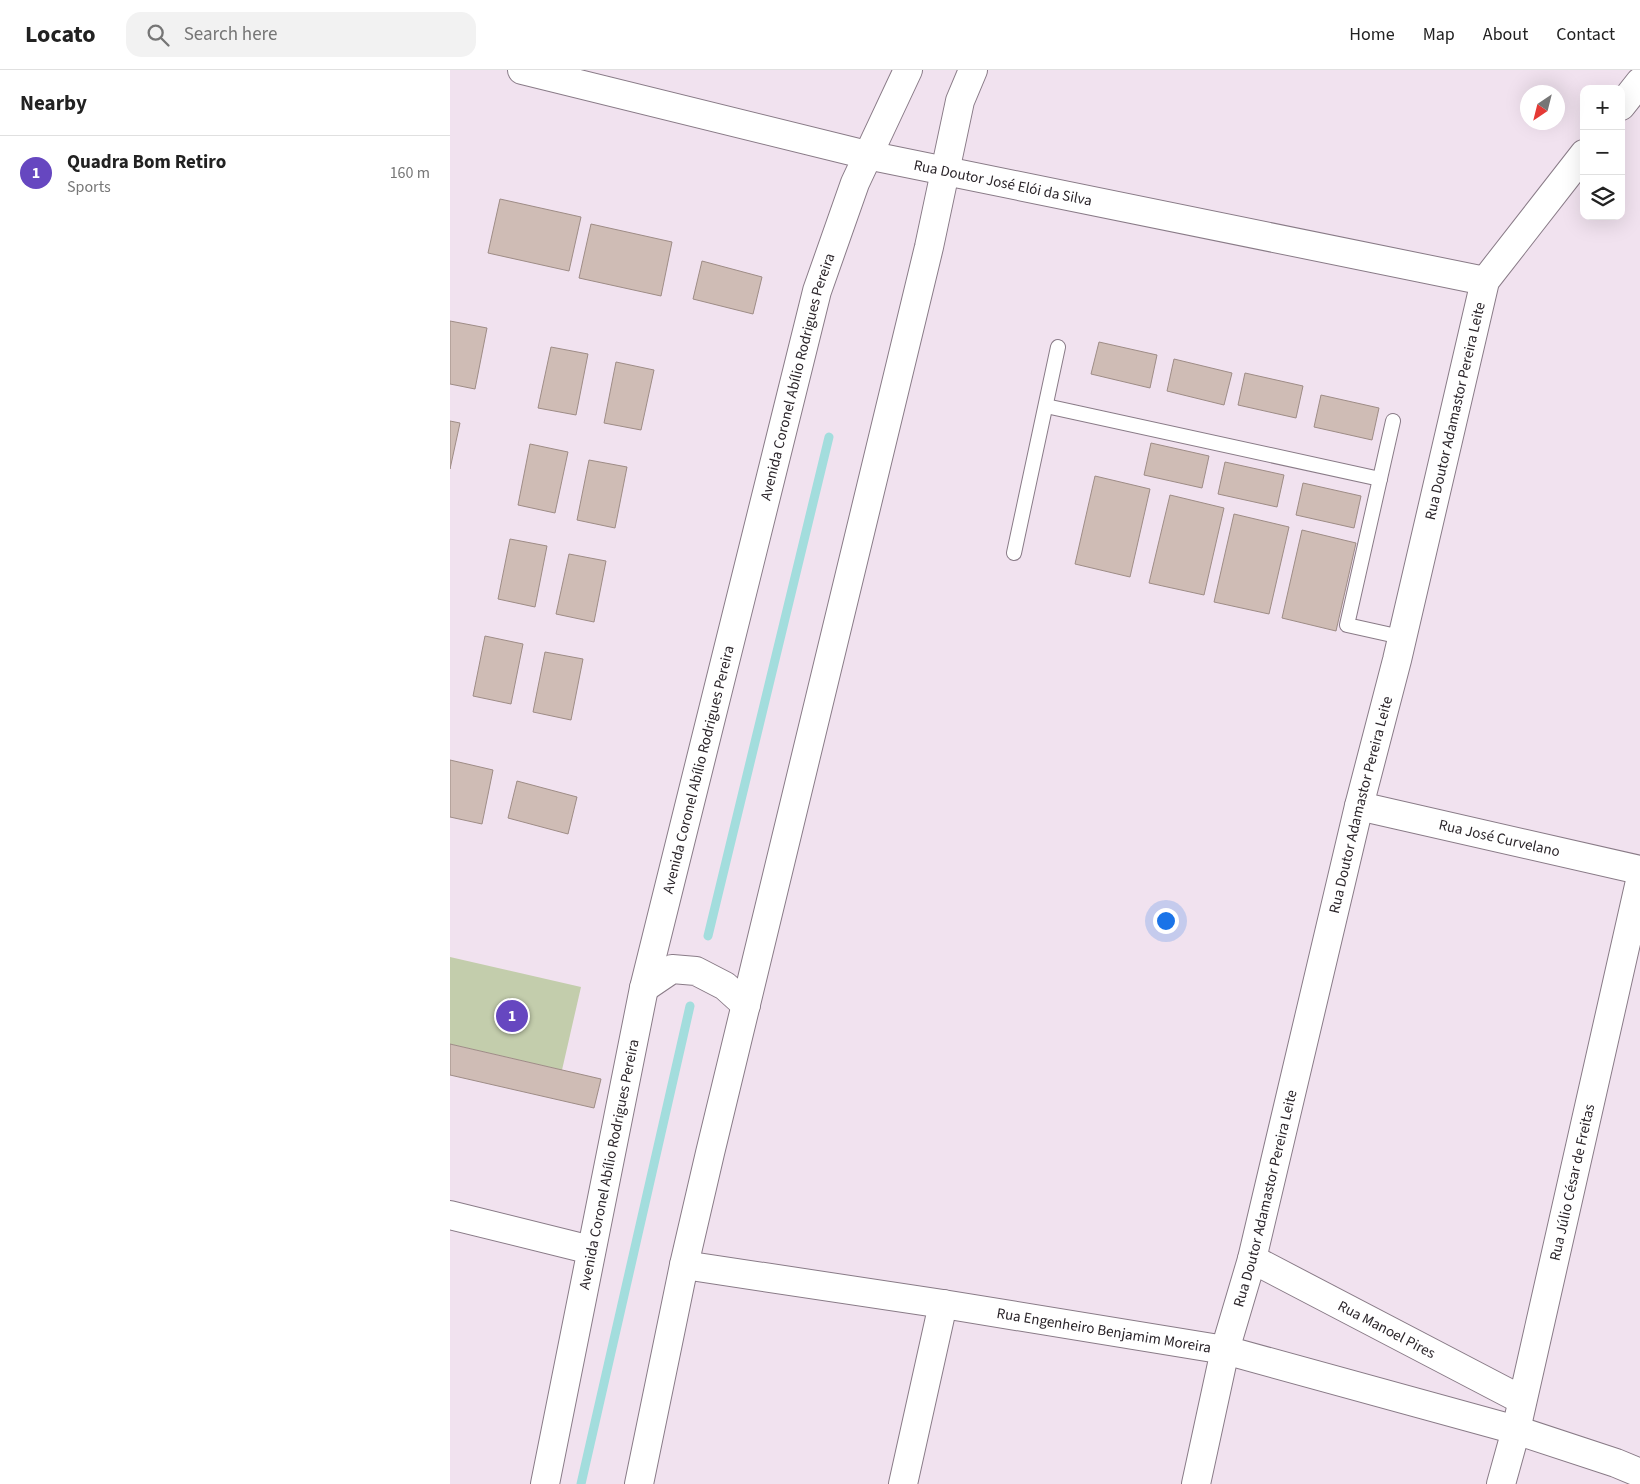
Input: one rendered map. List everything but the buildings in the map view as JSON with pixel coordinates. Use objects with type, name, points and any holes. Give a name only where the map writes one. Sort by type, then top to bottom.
[{"type":"street","name":"Rua Doutor José Elói da Silva","points":[[522,70],[867,155],[1485,281]]},
{"type":"street","name":"Avenida Coronel Abílio Rodrigues Pereira","points":[[545,1484],[644,988],[817,291],[855,183],[908,70]]},
{"type":"street","points":[[640,1484],[684,1265],[929,247],[960,101],[973,70]]},
{"type":"street","points":[[1625,101],[1640,82]]},
{"type":"street","name":"Rua Doutor Adamastor Pereira Leite","points":[[1196,1484],[1225,1350],[1252,1259],[1485,281],[1580,159]]},
{"type":"street","name":"Rua José Curvelano","points":[[1359,806],[1640,870]]},
{"type":"street","name":"Rua Júlio César de Freitas","points":[[1502,1484],[1516,1430],[1640,881]]},
{"type":"street","points":[[644,988],[672,969],[696,971],[725,986],[746,1005]]},
{"type":"street","points":[[450,1215],[591,1250]]},
{"type":"street","name":"Rua Manoel Pires","points":[[1252,1259],[1522,1400]]},
{"type":"street","name":"Rua Engenheiro Benjamim Moreira","points":[[684,1265],[943,1304],[1225,1350],[1516,1430]]},
{"type":"street","points":[[903,1484],[943,1304]]},
{"type":"street","points":[[1516,1430],[1628,1468],[1640,1452]]},
{"type":"lane","points":[[1014,553],[1058,347]]},
{"type":"lane","points":[[1046,406],[1380,479]]},
{"type":"lane","points":[[1393,421],[1347,626],[1401,637]]},
{"type":"green space","points":[[450,957],[581,987],[562,1070],[450,1044]]},
{"type":"waterway","points":[[708,936],[829,437]]},
{"type":"waterway","points":[[581,1484],[690,1006]]},
{"type":"place","name":"Quadra Bom Retiro","points":[[512,1016]]}]
